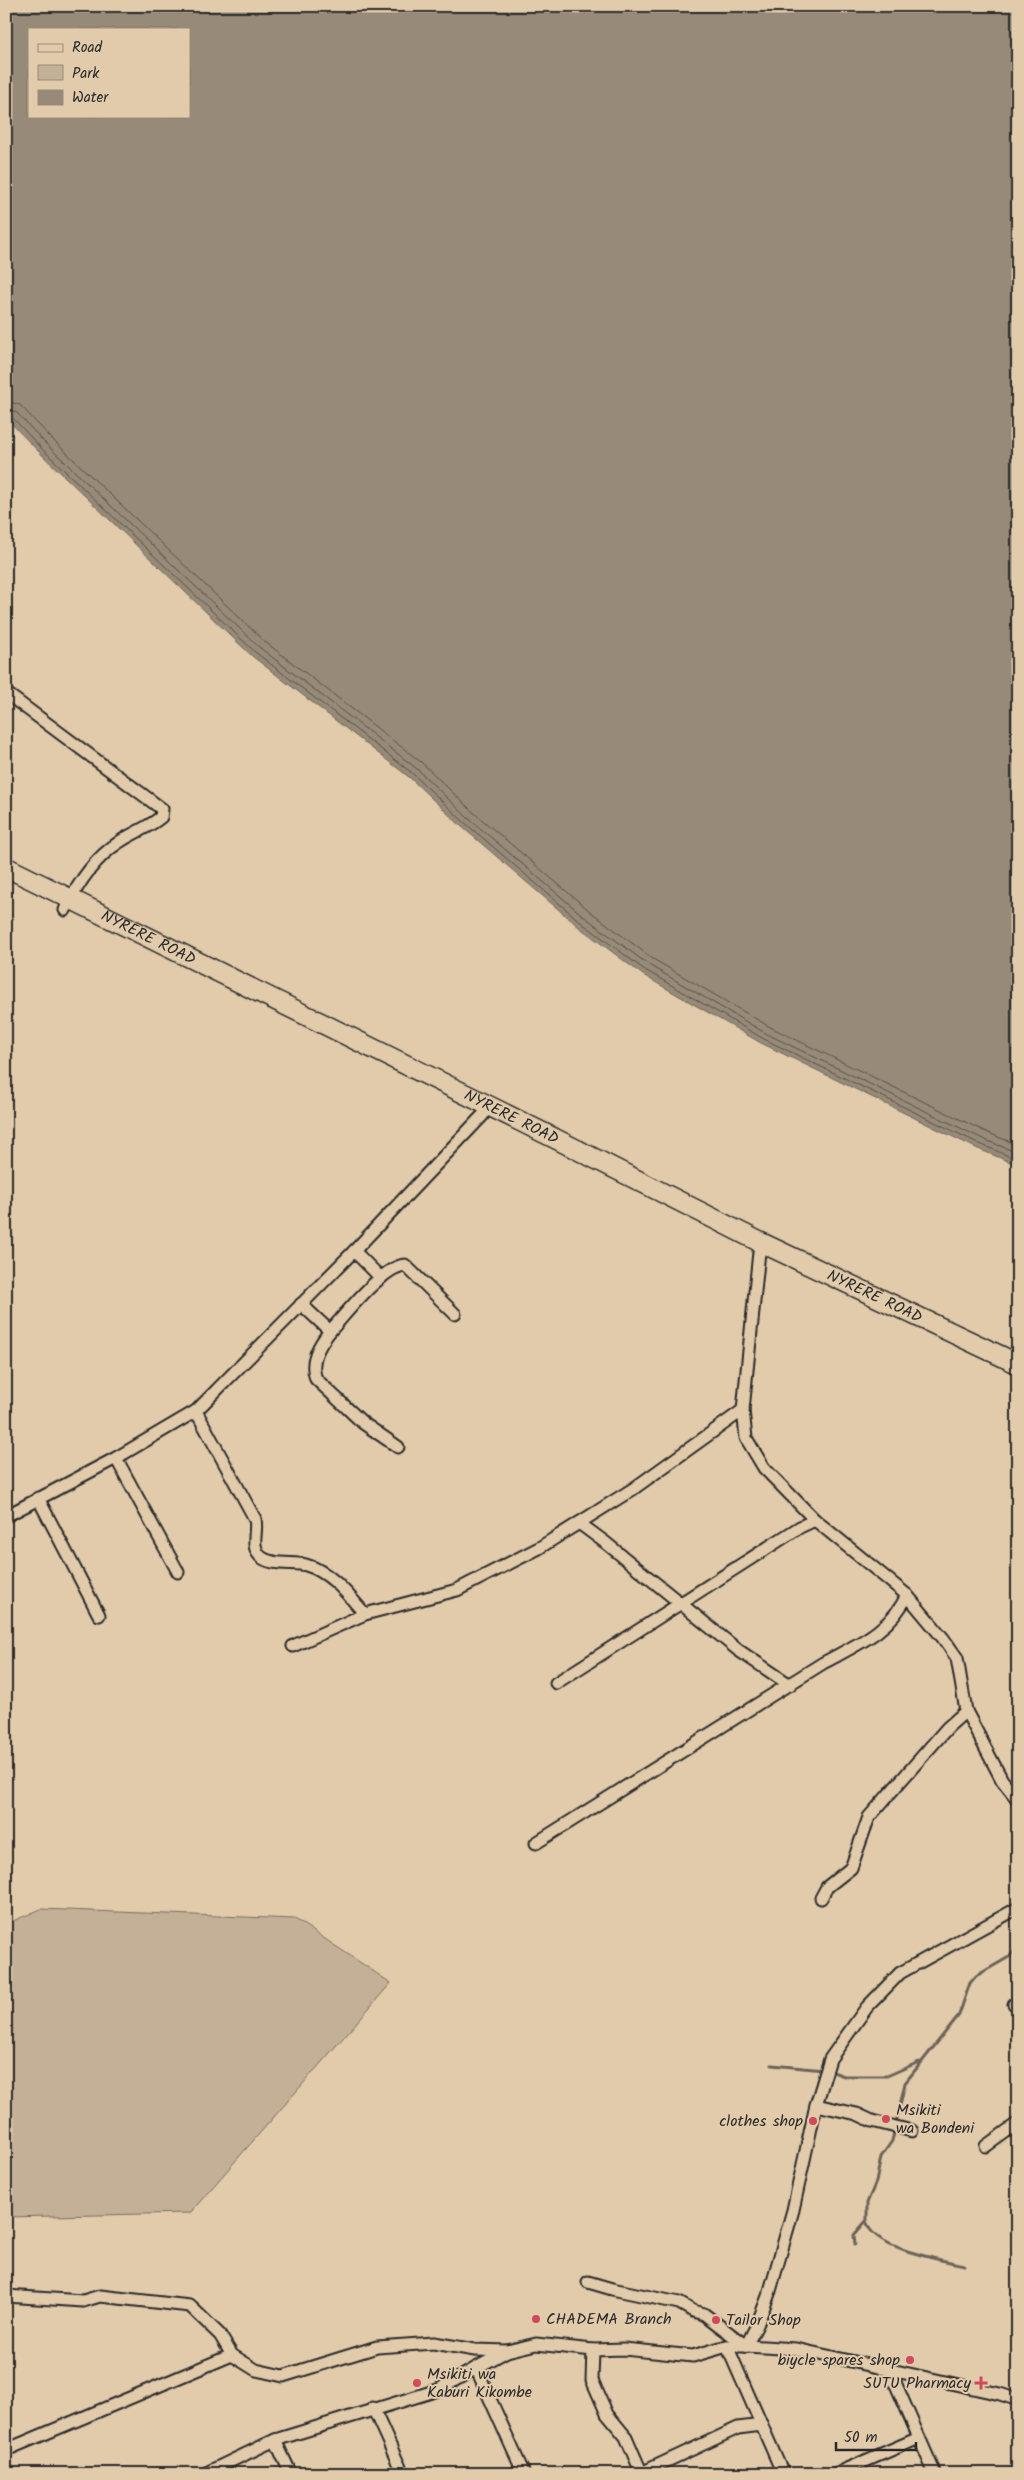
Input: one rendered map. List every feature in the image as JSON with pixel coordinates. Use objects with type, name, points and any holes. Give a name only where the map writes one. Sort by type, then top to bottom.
[{"type":"main road","name":"NYRERE ROAD","points":[[6,867],[67,904],[483,1115],[760,1247],[1018,1364]]},
{"type":"main road","name":"NYRERE ROAD","points":[[6,880],[67,904],[556,1138],[760,1247],[967,1354],[1018,1375]]},
{"type":"street","points":[[6,693],[162,809],[161,817],[152,825],[117,843],[98,862],[67,904]]},
{"type":"street","points":[[6,1516],[116,1458],[196,1411],[354,1251],[483,1115]]},
{"type":"street","points":[[760,1247],[743,1410],[746,1438],[754,1455],[764,1468],[815,1520],[907,1595],[957,1658],[966,1711],[1002,1780],[1018,1800]]},
{"type":"street","points":[[354,1251],[381,1278]]},
{"type":"street","points":[[398,1447],[363,1423],[316,1379],[313,1370],[314,1360],[322,1342],[330,1331],[381,1278],[398,1266],[405,1265],[455,1314]]},
{"type":"street","points":[[302,1304],[330,1331]]},
{"type":"street","points":[[293,1646],[365,1614],[457,1590],[539,1548],[634,1489],[743,1410]]},
{"type":"street","points":[[196,1411],[254,1519],[257,1527],[255,1547],[260,1556],[270,1560],[306,1566],[325,1574],[365,1614]]},
{"type":"street","points":[[116,1458],[178,1572]]},
{"type":"street","points":[[38,1498],[99,1615]]},
{"type":"street","points":[[556,1683],[800,1526],[815,1520]]},
{"type":"street","points":[[579,1523],[681,1602],[738,1650],[790,1685]]},
{"type":"street","points":[[536,1843],[823,1663],[869,1639],[900,1612],[907,1595]]},
{"type":"street","points":[[821,1898],[827,1887],[851,1868],[869,1816],[948,1727],[966,1711]]},
{"type":"street","points":[[746,2346],[757,2325],[770,2291],[793,2210],[816,2105],[830,2059],[868,2007],[900,1973],[1018,1908]]},
{"type":"street","points":[[816,2105],[857,2114],[912,2131]]},
{"type":"street","points":[[986,2146],[1017,2125]]},
{"type":"street","points":[[588,2282],[679,2303],[692,2311],[704,2314],[746,2346]]},
{"type":"street","points":[[6,2296],[83,2301],[100,2296],[190,2306],[220,2335],[232,2355],[256,2370],[283,2376],[377,2347],[434,2342],[475,2350],[507,2351]]},
{"type":"street","points":[[204,2474],[275,2440],[373,2408],[438,2390],[507,2351],[536,2344],[593,2350],[624,2349],[693,2356],[727,2346],[796,2349],[1000,2394],[1018,2400]]},
{"type":"street","points":[[727,2346],[783,2474]]},
{"type":"street","points":[[593,2350],[592,2380],[607,2414],[626,2437],[641,2473],[738,2428],[762,2425]]},
{"type":"street","points":[[6,2450],[232,2355]]},
{"type":"street","points":[[476,2368],[524,2474]]},
{"type":"street","points":[[890,2371],[935,2474]]},
{"type":"street","points":[[373,2408],[403,2474]]},
{"type":"street","points":[[835,2474],[919,2438]]},
{"type":"street","points":[[275,2440],[291,2474]]},
{"type":"green space","points":[[41,1909],[295,1919],[391,1983],[190,2213],[6,2217],[6,1924]]},
{"type":"water","points":[[6,6],[1018,6],[1018,1165],[978,1149],[761,1043],[643,975],[579,927],[461,826],[409,777],[252,656],[6,418]]},
{"type":"waterway","points":[[855,2244],[854,2235],[867,2220],[867,2203],[876,2182],[881,2157],[892,2141],[905,2083],[959,2015],[970,1983],[976,1976],[1009,1957],[1018,1947]]},
{"type":"waterway","points":[[830,2071],[844,2076],[887,2076],[919,2062]]},
{"type":"waterway","points":[[772,2065],[824,2070]]},
{"type":"waterway","points":[[867,2223],[872,2232],[894,2246],[909,2252],[964,2265]]},
{"type":"place","name":"Msikiti wa Bondeni","points":[[886,2119]]},
{"type":"place","name":"clothes shop","points":[[813,2121]]},
{"type":"place","name":"CHADEMA Branch","points":[[536,2319]]},
{"type":"place","name":"Tailor Shop","points":[[716,2320]]},
{"type":"place","name":"biycle spares shop","points":[[910,2360]]},
{"type":"place","name":"Msikiti wa Kaburi Kikombe","points":[[417,2383]]},
{"type":"place","name":"SUTU Pharmacy","points":[[981,2383]]}]
